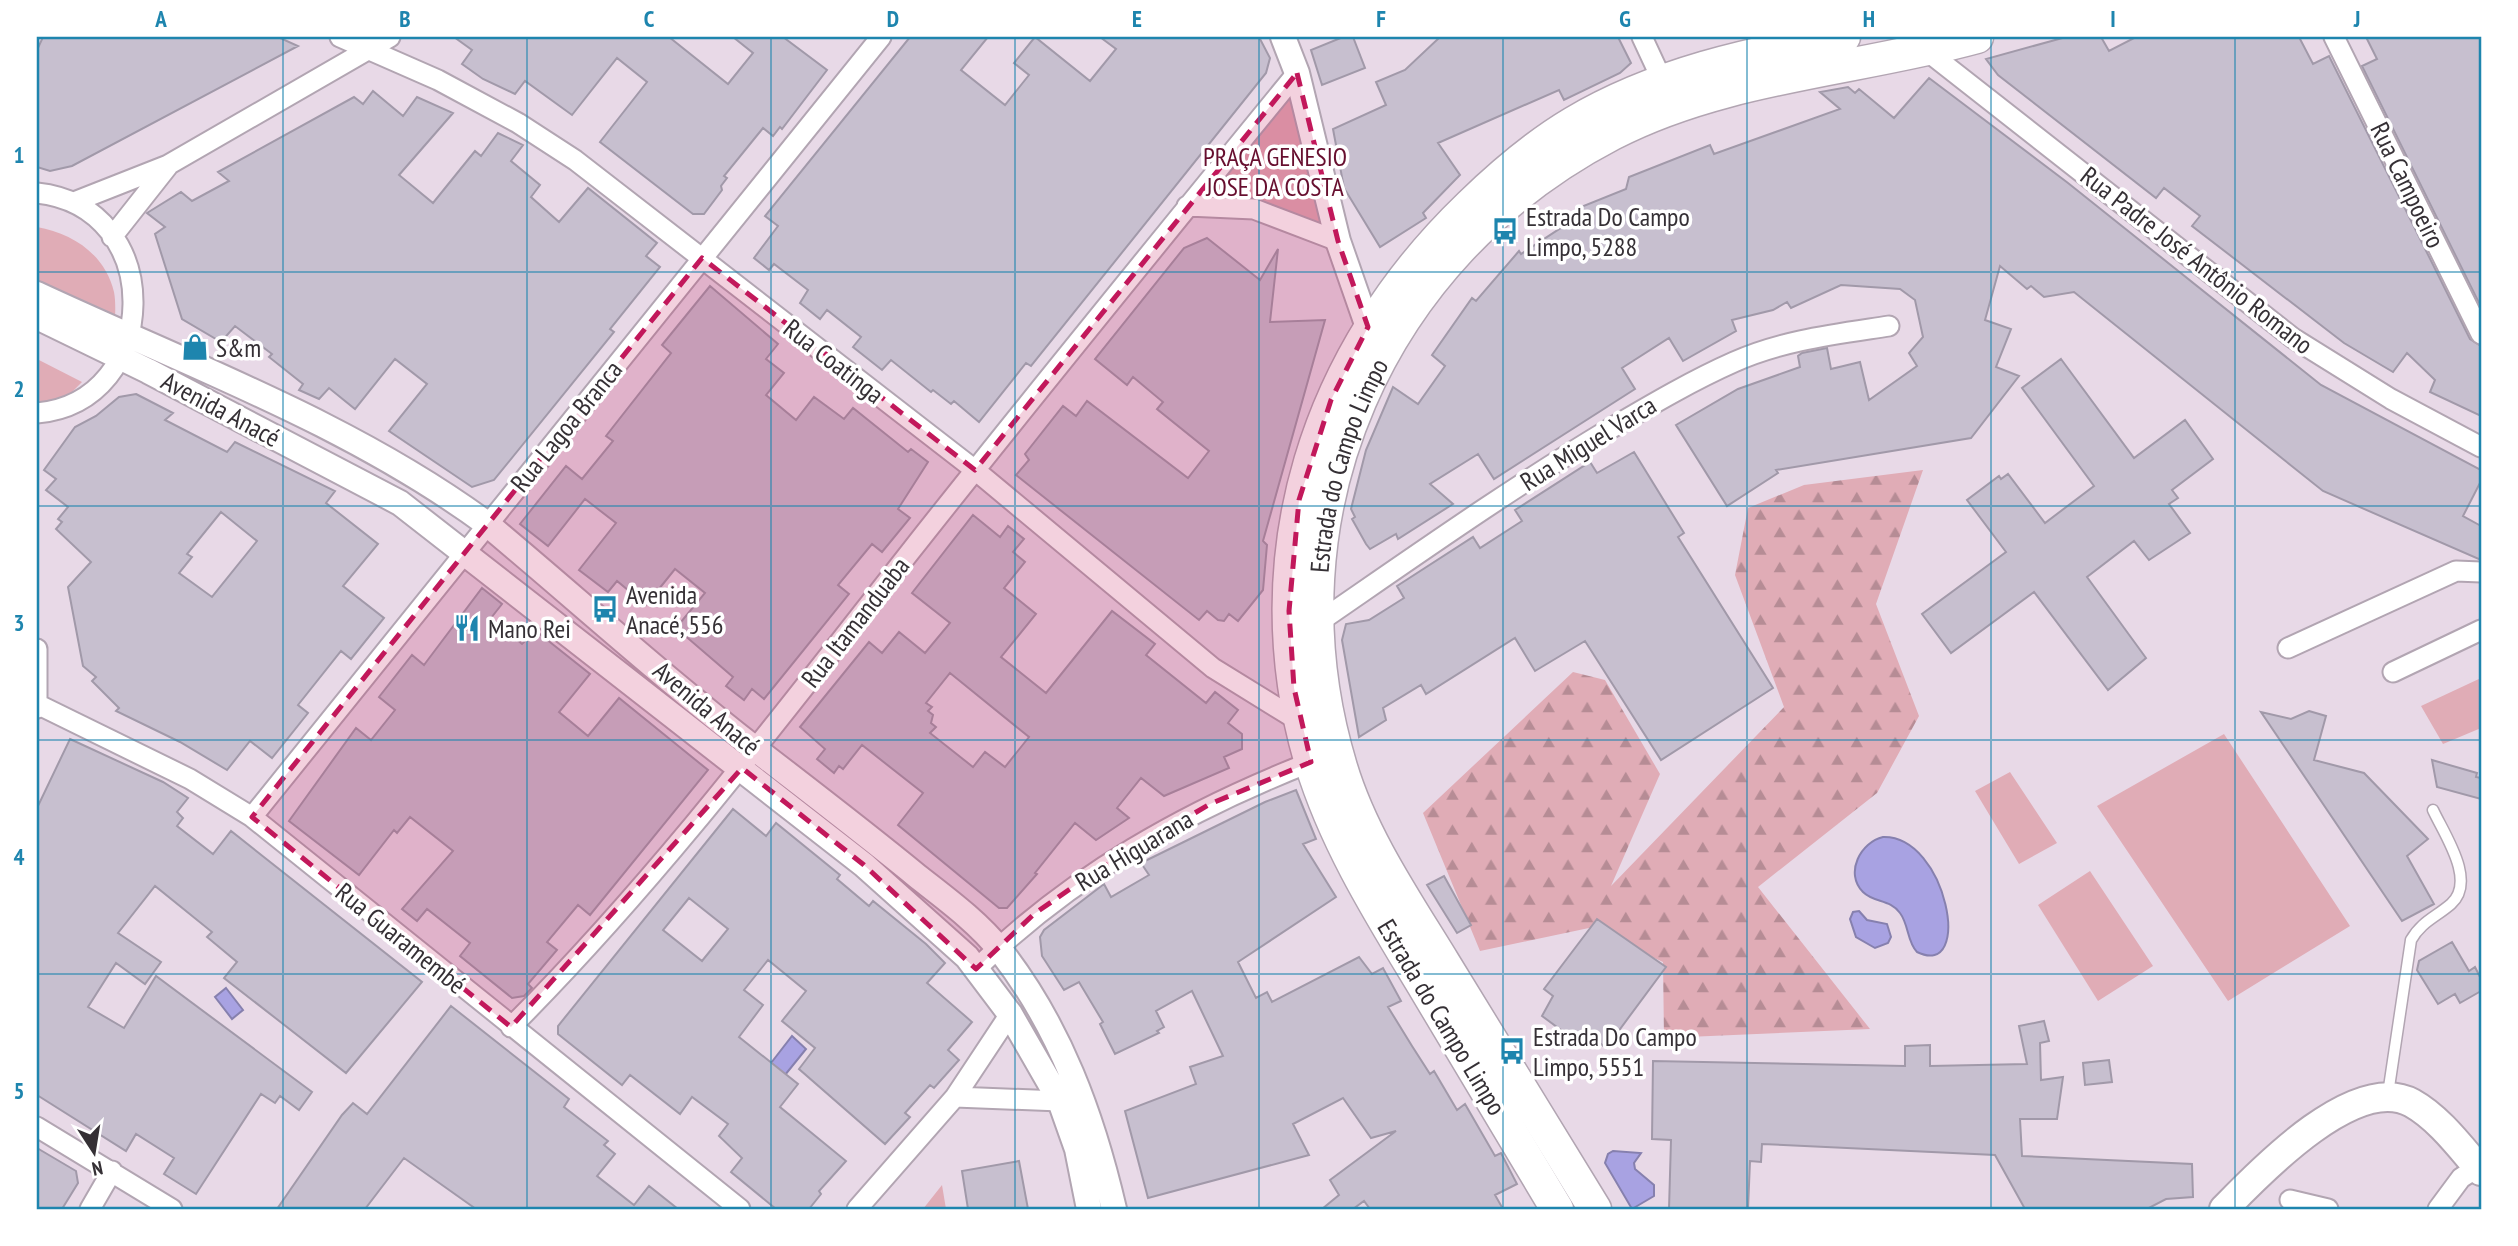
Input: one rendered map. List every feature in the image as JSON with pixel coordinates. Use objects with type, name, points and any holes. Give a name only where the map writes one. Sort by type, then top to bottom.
[{"type":"main road","name":"Estrada do Campo Limpo","points":[[1558,1209],[1340,842],[1311,762],[1294,688],[1289,611],[1299,500],[1313,444],[1326,411],[1368,327],[1433,241],[1500,176],[1573,123],[1662,80],[1769,50],[1844,37]]},
{"type":"main road","name":"Estrada do Campo Limpo","points":[[1595,1209],[1402,894],[1364,826],[1341,769],[1328,711],[1316,624],[1319,561],[1330,482],[1354,411],[1386,350],[1419,300],[1482,226],[1542,175],[1613,133],[1682,105],[1795,75],[1927,51],[1977,37]]},
{"type":"main road","points":[[2224,1209],[2309,1131],[2357,1104],[2387,1098],[2411,1102],[2433,1119],[2480,1169]]},
{"type":"street","name":"Rua Coatinga","points":[[340,37],[438,79],[518,123],[575,160],[975,470],[1213,668],[1302,723]]},
{"type":"street","points":[[74,202],[168,165],[390,37]]},
{"type":"street","name":"Rua Lagoa Branca","points":[[252,817],[881,37]]},
{"type":"street","points":[[1283,37],[1297,73],[1338,241],[1368,327]]},
{"type":"street","points":[[1642,37],[1662,80]]},
{"type":"street","name":"Rua Campoeiro","points":[[2334,37],[2481,334]]},
{"type":"street","name":"Rua Padre José Antônio Romano","points":[[1927,51],[2294,338],[2391,399],[2481,447]]},
{"type":"street","name":"Rua Itamanduaba","points":[[511,1027],[558,981],[749,759],[975,470],[1297,73]]},
{"type":"street","points":[[112,237],[168,165]]},
{"type":"street","points":[[37,193],[74,202],[101,223],[122,250],[134,283],[134,317],[124,346],[104,380],[76,401],[37,413]]},
{"type":"street","points":[[1187,206],[1254,209],[1338,241]]},
{"type":"street","name":"Avenida Anacé","points":[[37,294],[400,503],[949,902],[998,947],[1030,992],[1066,1060],[1101,1154],[1114,1209]]},
{"type":"street","name":"Avenida Anacé","points":[[37,317],[124,346],[319,423],[391,460],[487,524],[749,759],[976,969],[1010,1014],[1060,1101],[1077,1149],[1089,1209]]},
{"type":"street","name":"Rua Miguel Varca","points":[[1316,624],[1545,468],[1664,397],[1735,361],[1767,350],[1822,335],[1889,326]]},
{"type":"street","points":[[2288,648],[2456,571],[2481,572]]},
{"type":"street","points":[[2393,672],[2481,631]]},
{"type":"street","points":[[37,649],[37,706]]},
{"type":"street","name":"Rua Guaramembé","points":[[37,706],[190,779],[252,817],[740,1209]]},
{"type":"street","name":"Rua Higuarana","points":[[976,969],[1034,914],[1135,847],[1210,804],[1311,762]]},
{"type":"street","points":[[857,1209],[955,1097],[1010,1014]]},
{"type":"street","points":[[955,1097],[1060,1101]]},
{"type":"street","points":[[37,1126],[172,1209]]},
{"type":"street","points":[[2438,1209],[2461,1178],[2480,1169]]},
{"type":"street","points":[[90,1209],[112,1171]]},
{"type":"street","points":[[2290,1200],[2328,1209]]},
{"type":"lane","points":[[2387,1098],[2411,940],[2424,922],[2454,902],[2460,890],[2454,854],[2432,810]]},
{"type":"highlighted area","points":[[1297,73],[1338,241],[1368,327],[1331,400],[1299,500],[1289,611],[1294,688],[1311,762],[1210,804],[1093,873],[1034,914],[976,969],[864,865],[742,768],[511,1027],[252,817],[702,258],[975,470]]},
{"type":"green space","name":"PRAÇA GENESIO JOSE DA COSTA","points":[[1296,83],[1332,233],[1206,191]]},
{"type":"green space","points":[[37,227],[63,234],[95,256],[110,279],[114,292],[115,326],[37,289]]},
{"type":"green space","points":[[37,359],[82,382],[69,395],[37,411]]},
{"type":"green space","points":[[1923,470],[1876,604],[1919,716],[1877,793],[1758,887],[1870,1029],[1664,1038],[1663,962],[1589,928],[1480,951],[1423,813],[1573,672],[1605,680],[1660,774],[1611,886],[1784,707],[1735,575],[1748,508],[1804,485]]},
{"type":"green space","points":[[2481,678],[2481,728],[2443,744],[2421,706]]},
{"type":"green space","points":[[2224,734],[2350,926],[2228,1001],[2097,806]]},
{"type":"green space","points":[[2010,772],[2057,843],[2019,864],[1975,791]]},
{"type":"green space","points":[[2090,871],[2153,966],[2098,1001],[2038,905]]},
{"type":"green space","points":[[942,1185],[946,1209],[923,1209]]},
{"type":"shaded area","points":[[1883,837],[1905,843],[1923,858],[1937,880],[1945,904],[1948,927],[1945,946],[1935,955],[1917,952],[1900,913],[1892,905],[1867,895],[1858,884],[1855,868],[1858,859],[1868,845]]},
{"type":"shaded area","points":[[1859,911],[1867,920],[1887,924],[1891,937],[1888,943],[1875,948],[1856,937],[1850,919],[1853,912]]},
{"type":"shaded area","points":[[226,988],[243,1010],[232,1019],[215,997]]},
{"type":"shaded area","points":[[792,1036],[806,1049],[785,1075],[771,1063]]},
{"type":"shaded area","points":[[1613,1151],[1641,1153],[1634,1163],[1635,1169],[1654,1185],[1654,1196],[1632,1209],[1605,1163],[1608,1154]]},
{"type":"building","points":[[43,37],[278,37],[298,46],[72,166],[50,171],[37,167],[37,50]]},
{"type":"building","points":[[454,37],[669,37],[728,84],[753,53],[733,37],[783,37],[827,70],[782,129],[780,127],[773,136],[763,128],[724,176],[727,178],[721,186],[722,190],[704,214],[693,214],[600,142],[647,82],[617,58],[572,115],[525,81],[515,94],[483,79],[462,64],[472,50]]},
{"type":"building","points":[[910,37],[988,37],[961,70],[1005,105],[1029,75],[1014,63],[1035,37],[1090,81],[1116,49],[1100,37],[1259,37],[1270,58],[1266,73],[1031,366],[1026,363],[979,422],[954,401],[951,404],[933,390],[931,392],[891,360],[882,370],[853,347],[861,337],[827,310],[820,319],[800,303],[808,290],[774,264],[769,270],[754,258],[778,226],[765,216]]},
{"type":"building","points":[[1343,37],[1353,37],[1365,68],[1322,85],[1311,50]]},
{"type":"building","points":[[1440,37],[1618,37],[1631,63],[1620,73],[1564,100],[1559,90],[1438,143],[1460,175],[1423,213],[1426,218],[1380,247],[1344,188],[1333,129],[1386,105],[1376,82],[1405,70]]},
{"type":"building","points":[[2066,37],[2101,37],[2109,51],[2136,37],[2299,37],[2313,64],[2329,56],[2470,339],[2481,346],[2481,416],[2430,392],[2435,380],[2407,353],[2393,372],[2344,343],[2192,226],[2200,216],[2164,188],[2156,198],[1998,75],[1986,59]]},
{"type":"building","points":[[2366,37],[2481,37],[2481,307],[2362,66],[2377,59]]},
{"type":"building","points":[[1929,78],[2068,183],[2321,385],[2481,470],[2481,481],[2463,516],[2481,526],[2481,560],[2323,491],[2074,292],[2044,297],[2031,286],[2027,289],[2000,266],[1985,320],[2011,329],[1996,367],[2019,376],[1971,438],[1776,470],[1778,473],[1727,506],[1676,425],[1738,389],[1800,367],[1798,356],[1802,353],[1827,348],[1831,369],[1860,362],[1869,400],[1917,366],[1909,353],[1923,337],[1915,300],[1900,289],[1841,285],[1791,308],[1787,302],[1773,310],[1732,320],[1736,331],[1683,361],[1669,338],[1622,368],[1635,389],[1494,479],[1478,454],[1430,484],[1453,504],[1398,539],[1396,534],[1370,549],[1352,519],[1355,517],[1351,509],[1366,450],[1393,387],[1418,404],[1445,366],[1432,355],[1472,298],[1476,301],[1519,251],[1521,254],[1579,216],[1576,209],[1626,189],[1629,177],[1710,145],[1714,154],[1840,109],[1820,92],[1848,87],[1855,93],[1859,89],[1894,118]]},
{"type":"building","points":[[373,91],[403,116],[417,97],[453,113],[399,175],[433,203],[475,151],[481,156],[498,133],[523,145],[511,161],[540,185],[531,197],[559,222],[588,188],[657,243],[646,256],[660,267],[610,329],[614,332],[494,480],[472,487],[389,431],[427,384],[395,359],[355,409],[329,388],[319,399],[299,390],[303,384],[269,357],[272,354],[235,326],[221,342],[182,319],[155,234],[165,227],[147,213],[181,192],[192,201],[229,181],[218,172],[354,97],[363,104]]},
{"type":"building","points":[[1207,238],[1260,280],[1278,249],[1270,322],[1325,320],[1263,541],[1267,545],[1263,590],[1238,621],[1229,614],[1224,621],[1218,620],[1207,611],[1199,620],[1016,475],[1029,460],[1025,454],[1063,406],[1076,416],[1087,401],[1188,478],[1209,451],[1157,409],[1163,402],[1133,377],[1127,385],[1095,359],[1184,248]]},
{"type":"building","points":[[710,286],[778,344],[766,359],[784,373],[766,395],[796,420],[814,397],[844,419],[853,408],[908,452],[911,449],[928,462],[898,509],[910,518],[882,552],[872,544],[838,585],[849,594],[764,699],[752,689],[744,700],[726,686],[733,677],[676,628],[705,593],[675,569],[646,605],[617,581],[608,592],[579,570],[616,523],[585,499],[548,546],[520,524],[566,466],[582,479],[613,441],[606,436],[671,353],[662,345]]},
{"type":"building","points":[[2061,359],[2134,458],[2185,420],[2213,459],[2172,490],[2178,498],[2169,504],[2190,533],[2149,560],[2134,541],[2087,577],[2146,658],[2108,690],[2034,592],[1951,653],[1922,614],[2006,552],[1967,500],[1999,476],[2001,479],[2008,474],[2045,523],[2094,486],[2022,388]]},
{"type":"building","points":[[136,394],[173,413],[165,420],[227,452],[235,442],[335,491],[326,503],[378,544],[343,586],[384,618],[351,659],[341,651],[298,705],[308,713],[272,758],[250,741],[227,770],[180,742],[116,711],[119,708],[92,681],[96,677],[83,666],[68,587],[91,562],[56,529],[62,522],[58,519],[68,507],[46,490],[56,479],[44,470],[75,427],[96,416],[119,397]],"holes":[[[221,512],[257,541],[212,597],[179,573],[192,557],[187,554]]]},
{"type":"building","points":[[1634,452],[1684,533],[1678,537],[1773,688],[1661,760],[1585,641],[1535,671],[1515,638],[1426,694],[1421,685],[1383,708],[1386,720],[1359,737],[1342,640],[1346,624],[1369,620],[1404,598],[1397,586],[1473,537],[1480,548],[1522,521],[1515,510],[1590,462],[1597,473]]},
{"type":"building","points":[[973,515],[1000,537],[1008,526],[1024,539],[1013,552],[1025,562],[1004,588],[1036,614],[1001,657],[1046,693],[1112,611],[1155,644],[1146,655],[1206,703],[1215,692],[1238,710],[1228,723],[1242,734],[1242,749],[1224,757],[1229,768],[1164,796],[1141,778],[1117,808],[1129,818],[1096,840],[1075,823],[1035,873],[1037,874],[1007,908],[999,908],[898,825],[923,793],[862,745],[843,769],[839,766],[834,773],[817,759],[825,749],[800,727],[869,642],[882,653],[899,632],[925,653],[950,623],[912,593]],"holes":[[[950,673],[1029,737],[1005,767],[985,752],[973,767],[930,733],[936,727],[931,723],[933,715],[928,711],[932,707],[926,703]]]},
{"type":"building","points":[[482,588],[502,604],[491,618],[522,644],[536,631],[590,674],[559,712],[588,736],[619,698],[708,770],[590,915],[578,905],[547,942],[557,950],[528,984],[532,988],[524,996],[512,998],[460,956],[470,943],[427,909],[417,921],[402,909],[453,851],[410,817],[397,833],[394,830],[359,875],[289,821],[356,728],[371,740],[395,710],[379,697],[412,655],[424,665]]},
{"type":"building","points":[[2309,711],[2326,716],[2314,760],[2364,773],[2428,839],[2407,856],[2434,904],[2402,921],[2261,712],[2291,719]]},
{"type":"building","points":[[70,739],[163,782],[188,798],[177,812],[183,818],[177,826],[213,854],[231,831],[422,982],[346,1073],[224,978],[237,962],[207,937],[212,932],[155,886],[118,933],[161,962],[145,984],[116,963],[88,1007],[124,1028],[156,976],[312,1092],[299,1110],[280,1096],[275,1103],[261,1094],[196,1194],[164,1174],[174,1158],[136,1134],[126,1151],[37,1095],[37,808]]},
{"type":"building","points":[[2432,760],[2477,773],[2476,777],[2481,778],[2481,799],[2437,787]]},
{"type":"building","points":[[1296,790],[1316,839],[1303,844],[1336,897],[1238,962],[1256,998],[1267,992],[1272,1002],[1359,957],[1372,974],[1383,968],[1401,1001],[1388,1007],[1412,1046],[1430,1074],[1434,1071],[1457,1110],[1465,1104],[1495,1156],[1501,1153],[1517,1184],[1495,1195],[1503,1209],[1370,1209],[1364,1201],[1353,1209],[1322,1209],[1339,1195],[1330,1180],[1396,1131],[1371,1138],[1343,1098],[1293,1124],[1309,1155],[1148,1198],[1125,1111],[1196,1084],[1190,1067],[1223,1056],[1192,991],[1156,1011],[1164,1027],[1157,1031],[1159,1033],[1115,1054],[1100,1024],[1103,1022],[1079,982],[1064,990],[1042,956],[1040,937],[1044,930],[1104,884],[1111,897],[1149,875],[1141,863],[1265,802]]},
{"type":"building","points":[[733,809],[766,836],[776,823],[840,875],[837,879],[869,906],[873,901],[926,944],[945,963],[927,983],[972,1022],[948,1050],[959,1060],[934,1088],[930,1085],[905,1113],[910,1117],[885,1144],[799,1069],[815,1048],[782,1021],[806,991],[768,960],[744,990],[763,1005],[739,1037],[798,1084],[780,1107],[846,1161],[819,1191],[821,1194],[809,1209],[776,1209],[731,1172],[742,1158],[719,1136],[728,1124],[692,1097],[680,1114],[630,1075],[622,1085],[558,1034],[558,1026]],"holes":[[[689,898],[728,929],[702,961],[663,930]]]},
{"type":"building","points":[[1444,876],[1471,925],[1457,933],[1427,885]]},
{"type":"building","points":[[1597,919],[1666,967],[1606,1048],[1588,1034],[1580,1044],[1542,1016],[1553,996],[1544,989]]},
{"type":"building","points":[[2452,942],[2469,971],[2475,967],[2481,979],[2481,991],[2460,1003],[2455,994],[2438,1004],[2417,970],[2419,961]]},
{"type":"building","points":[[451,1006],[569,1099],[564,1107],[608,1141],[604,1145],[615,1154],[597,1176],[634,1205],[649,1186],[678,1209],[476,1209],[404,1158],[365,1209],[277,1209],[342,1115],[353,1103],[367,1114]]},
{"type":"building","points":[[2044,1021],[2049,1041],[2040,1043],[2041,1080],[2063,1077],[2057,1119],[2020,1119],[2022,1156],[2192,1164],[2193,1197],[2166,1199],[2147,1209],[2025,1209],[1995,1155],[1762,1144],[1761,1162],[1750,1161],[1748,1209],[1669,1209],[1671,1140],[1652,1139],[1653,1061],[1905,1066],[1905,1046],[1930,1045],[1930,1066],[2027,1064],[2019,1026]]},
{"type":"building","points":[[2109,1060],[2112,1082],[2085,1085],[2083,1063]]},
{"type":"building","points":[[37,1148],[76,1171],[78,1183],[62,1209],[37,1209]]},
{"type":"building","points":[[1019,1161],[1028,1209],[968,1209],[962,1171]]},
{"type":"place","name":"Estrada Do Campo Limpo, 5288","points":[[1505,231]]},
{"type":"place","name":"S&m","points":[[195,347]]},
{"type":"place","name":"Avenida Anacé, 556","points":[[605,609]]},
{"type":"place","name":"Mano Rei","points":[[467,628]]},
{"type":"place","name":"Estrada Do Campo Limpo, 5551","points":[[1512,1051]]}]
